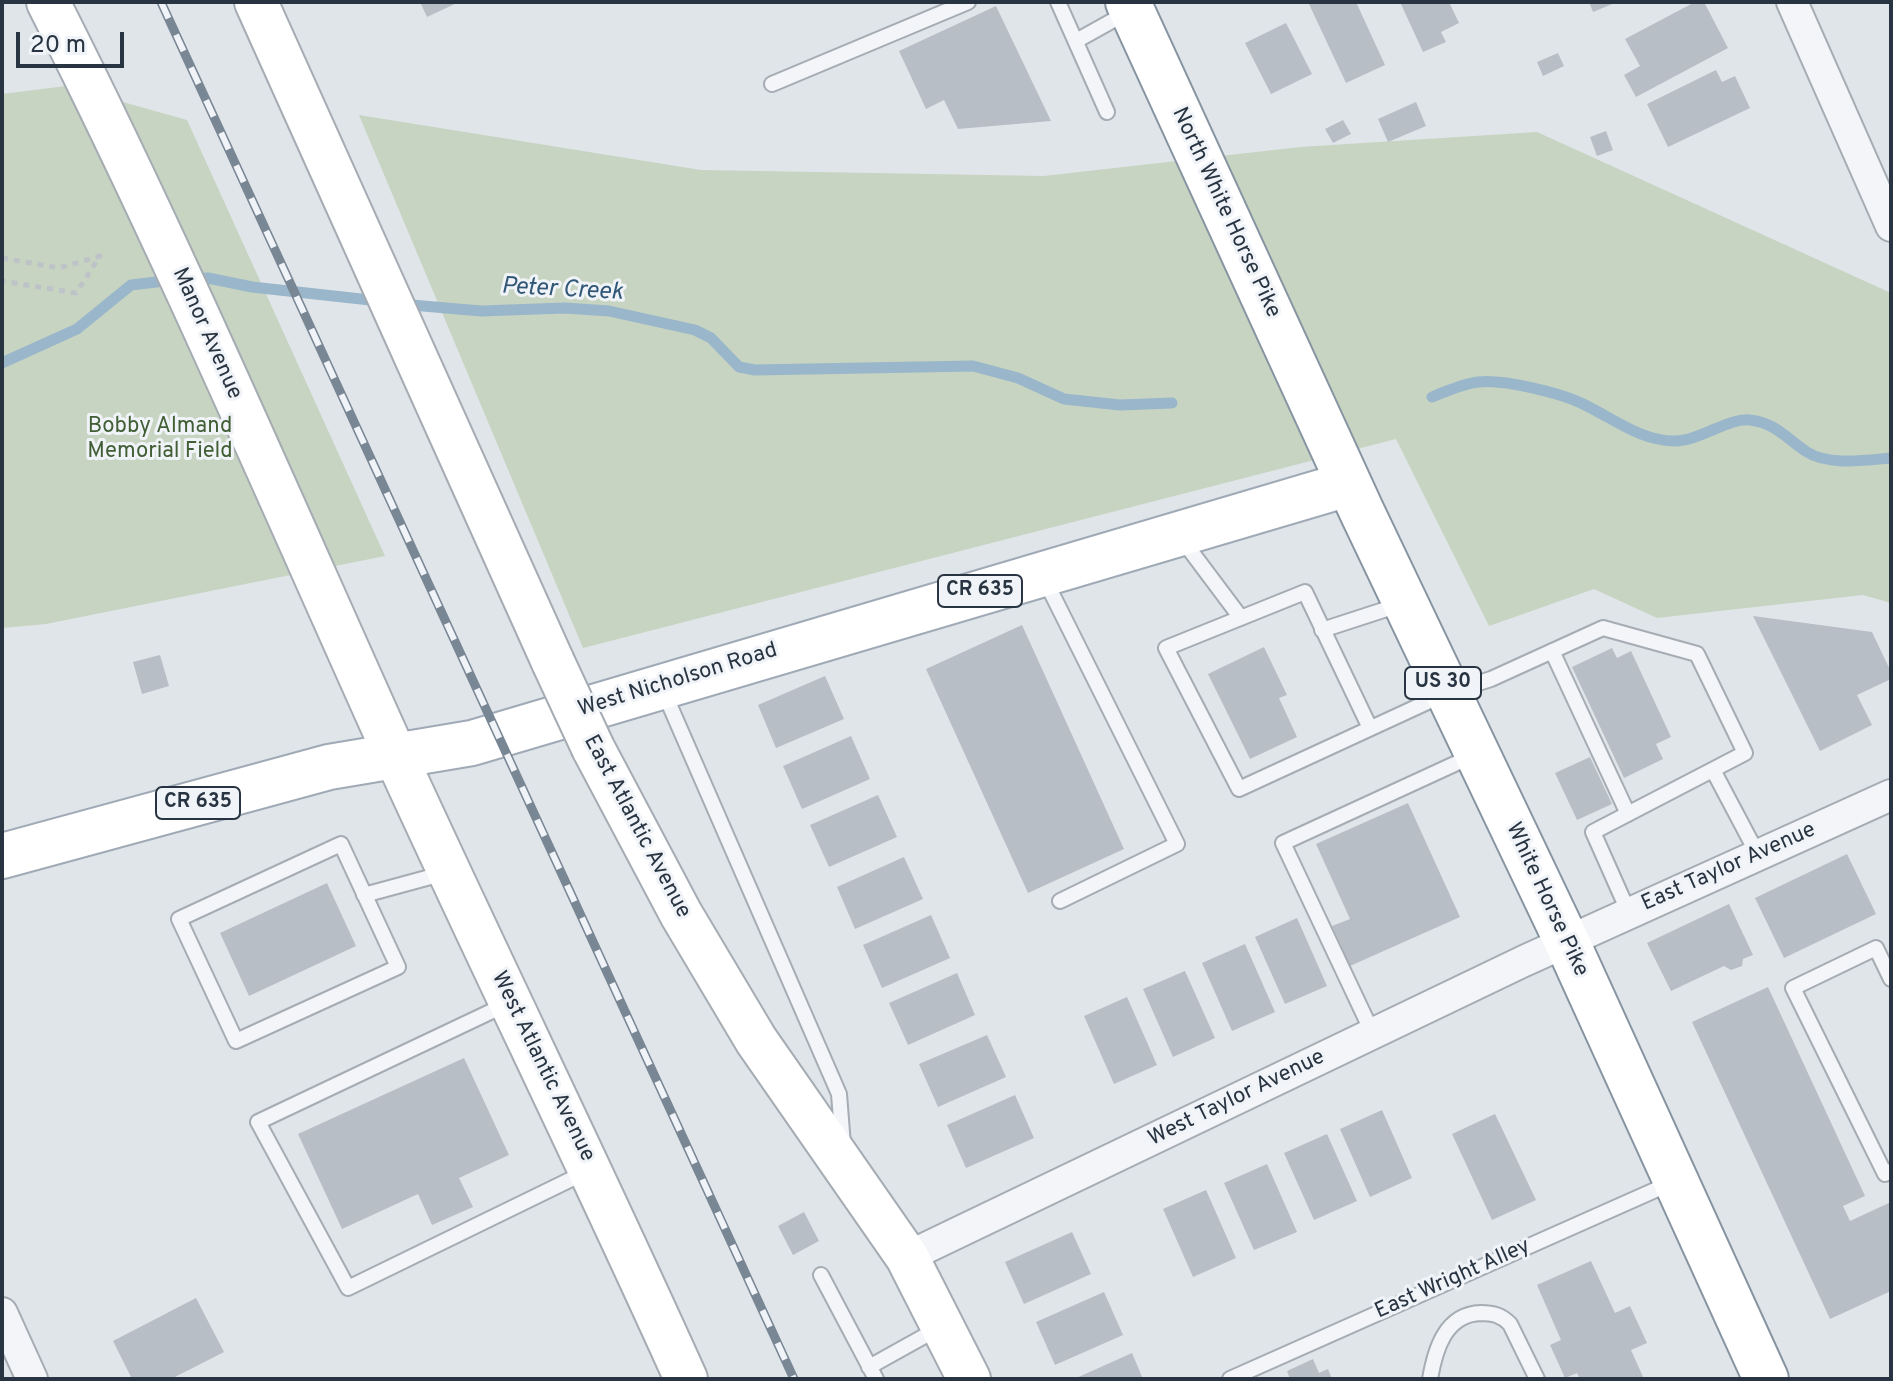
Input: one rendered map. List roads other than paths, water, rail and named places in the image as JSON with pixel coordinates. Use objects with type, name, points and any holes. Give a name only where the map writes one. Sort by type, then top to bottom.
[{"type":"main road","name":"North White Horse Pike","points":[[1137,5],[1321,424]]},
{"type":"main road","name":"White Horse Pike","points":[[1321,424],[1567,942],[1766,1379]]},
{"type":"main road","name":"West Nicholson Road","points":[[2,856],[329,767],[472,743],[1348,484]]},
{"type":"street","name":"Manor Avenue","points":[[48,2],[130,166],[396,756]]},
{"type":"street","name":"East Atlantic Avenue","points":[[256,2],[593,748],[681,914],[756,1040],[907,1257],[969,1379]]},
{"type":"street","points":[[1792,2],[1891,226]]},
{"type":"street","name":"West Atlantic Avenue","points":[[396,756],[591,1169],[686,1379]]},
{"type":"street","name":"East Taylor Avenue","points":[[1567,942],[1891,795]]},
{"type":"street","name":"West Taylor Avenue","points":[[907,1257],[1567,942]]},
{"type":"street","points":[[2,1313],[32,1379]]},
{"type":"lane","points":[[772,84],[968,2]]},
{"type":"lane","points":[[1058,2],[1107,112]]},
{"type":"lane","points":[[1076,41],[1137,5]]},
{"type":"lane","points":[[1177,534],[1241,618]]},
{"type":"lane","points":[[1042,572],[1177,844],[1060,901]]},
{"type":"lane","points":[[1370,728],[1305,592],[1166,648],[1239,789],[1447,693],[1491,679],[1603,628],[1697,654],[1745,753],[1593,832],[1629,913]]},
{"type":"lane","points":[[1322,630],[1405,603]]},
{"type":"lane","points":[[1552,651],[1628,814]]},
{"type":"lane","points":[[662,686],[839,1094],[845,1168]]},
{"type":"lane","points":[[1373,1034],[1283,843],[1477,754]]},
{"type":"lane","points":[[1713,770],[1758,855]]},
{"type":"lane","points":[[341,844],[364,895],[398,967],[236,1041],[179,919],[341,844]]},
{"type":"lane","points":[[364,895],[449,872]]},
{"type":"lane","points":[[1891,979],[1876,948],[1793,988],[1885,1174],[1891,1171]]},
{"type":"lane","points":[[511,1002],[258,1122],[348,1288],[591,1169]]},
{"type":"lane","name":"East Wright Alley","points":[[1230,1379],[1675,1181]]},
{"type":"lane","points":[[821,1275],[872,1373],[942,1326]]},
{"type":"lane","points":[[1430,1379],[1436,1352],[1452,1324],[1483,1313],[1504,1317],[1510,1324],[1537,1379]]},
{"type":"waterway","name":"Peter Creek","points":[[191,279],[208,278],[252,287],[379,301]]},
{"type":"waterway","name":"Peter Creek","points":[[2,363],[77,329],[131,285],[173,280]]},
{"type":"waterway","name":"Peter Creek","points":[[400,304],[481,311],[565,308],[609,311],[695,330],[711,338],[739,367],[755,370],[973,366],[1018,378],[1064,399],[1120,405],[1172,403]]},
{"type":"waterway","name":"Peter Creek","points":[[1432,397],[1472,383],[1502,383],[1575,400],[1639,433],[1663,440],[1684,440],[1733,422],[1750,420],[1774,428],[1807,452],[1826,459],[1891,458]]},
{"type":"railway","points":[[161,2],[794,1379]]},
{"type":"park label","name":"Bobby Almand Memorial Field","points":[[160,440]]}]
